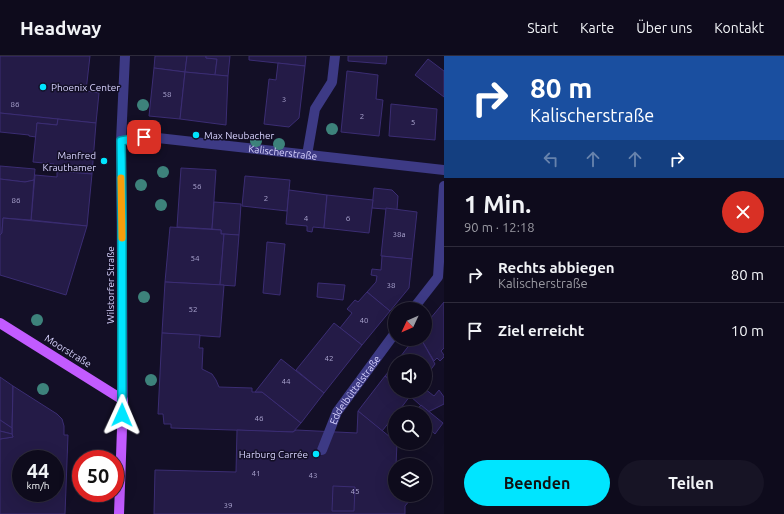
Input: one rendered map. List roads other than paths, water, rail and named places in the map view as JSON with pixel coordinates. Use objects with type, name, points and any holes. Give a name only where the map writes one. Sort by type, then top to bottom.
[{"type":"main road","name":"Moorstraße","points":[[0,323],[123,400]]},
{"type":"main road","name":"Wilstorfer Straße","points":[[119,514],[123,400]]},
{"type":"street","name":"Wilstorfer Straße","points":[[123,400],[121,141],[125,56]]},
{"type":"street","points":[[307,155],[315,109],[332,82],[335,56]]},
{"type":"street","name":"Kalischerstraße","points":[[121,141],[144,137],[444,170]]},
{"type":"street","points":[[419,302],[438,277],[442,247],[444,186]]},
{"type":"street","name":"Eddelbüttelstraße","points":[[322,450],[337,412],[388,343]]},
{"type":"place","name":"Phoenix Center","points":[[43,87]]},
{"type":"place","name":"Max Neubacher","points":[[196,135]]},
{"type":"place","name":"Manfred Krauthamer","points":[[104,161]]},
{"type":"place","name":"Harburg Carrée","points":[[316,454]]}]
